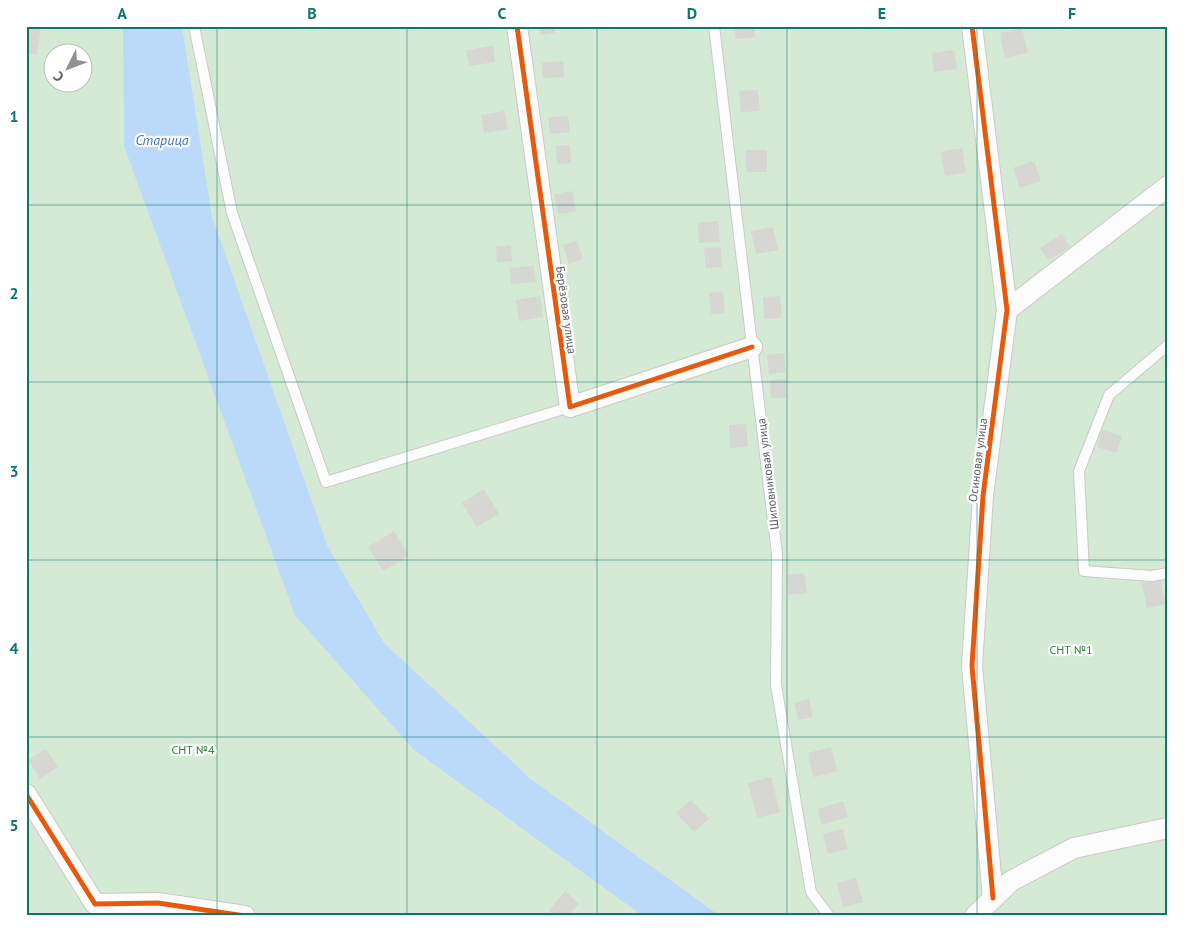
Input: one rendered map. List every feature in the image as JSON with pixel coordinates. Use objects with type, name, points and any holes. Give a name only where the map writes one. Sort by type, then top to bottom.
[{"type":"street","name":"Берёзовая улица","points":[[517,26],[570,407]]},
{"type":"street","name":"Осиновая улица","points":[[972,26],[1006,310],[983,496],[972,666],[993,898]]},
{"type":"street","points":[[1006,310],[1168,186]]},
{"type":"street","points":[[570,407],[752,347]]},
{"type":"street","points":[[26,794],[95,904],[158,903],[246,916]]},
{"type":"street","points":[[975,916],[1011,881],[1074,848],[1168,828]]},
{"type":"lane","points":[[194,26],[232,214],[326,482],[570,407]]},
{"type":"lane","name":"Шиповниковая улица","points":[[714,26],[777,554],[776,685],[811,892],[829,916]]},
{"type":"lane","points":[[1168,345],[1109,395],[1079,471],[1084,572],[1152,576],[1168,573]]},
{"type":"green space","name":"СНТ №4","points":[[26,26],[123,26],[124,146],[414,750],[644,916],[26,916]]},
{"type":"green space","name":"СНТ №1","points":[[182,26],[1168,26],[1168,916],[720,916],[531,779],[384,643],[328,547],[212,216]]},
{"type":"water","name":"Старица","points":[[123,26],[182,26],[212,216],[328,547],[384,643],[531,779],[720,916],[643,916],[414,750],[295,615],[124,146]]},
{"type":"building","points":[[26,26],[41,26],[37,55],[26,53]]},
{"type":"building","points":[[539,26],[554,26],[555,33],[541,35]]},
{"type":"building","points":[[734,26],[754,26],[755,37],[736,39]]},
{"type":"building","points":[[1022,28],[1028,53],[1005,58],[1000,33]]},
{"type":"building","points":[[493,46],[495,62],[469,66],[466,50]]},
{"type":"building","points":[[954,50],[957,69],[934,72],[932,53]]},
{"type":"building","points":[[563,61],[564,77],[543,78],[542,63]]},
{"type":"building","points":[[758,90],[760,111],[741,112],[739,91]]},
{"type":"building","points":[[504,111],[508,129],[484,133],[481,115]]},
{"type":"building","points":[[568,116],[570,132],[550,134],[548,117]]},
{"type":"building","points":[[570,145],[571,163],[557,164],[556,146]]},
{"type":"building","points":[[962,148],[966,173],[945,176],[941,152]]},
{"type":"building","points":[[746,150],[767,150],[767,172],[746,172]]},
{"type":"building","points":[[1034,161],[1041,181],[1020,188],[1013,168]]},
{"type":"building","points":[[572,191],[576,211],[558,214],[554,194]]},
{"type":"building","points":[[718,221],[720,242],[699,243],[698,223]]},
{"type":"building","points":[[773,227],[778,250],[756,254],[751,231]]},
{"type":"building","points":[[1062,234],[1070,247],[1048,260],[1040,248]]},
{"type":"building","points":[[577,241],[583,259],[569,264],[563,245]]},
{"type":"building","points":[[511,245],[512,261],[497,262],[496,247]]},
{"type":"building","points":[[721,247],[722,267],[706,268],[704,248]]},
{"type":"building","points":[[534,266],[536,282],[511,284],[510,268]]},
{"type":"building","points":[[723,292],[725,313],[711,314],[709,293]]},
{"type":"building","points":[[540,296],[543,317],[519,321],[516,300]]},
{"type":"building","points":[[780,296],[782,318],[764,319],[763,297]]},
{"type":"building","points":[[784,353],[786,372],[769,374],[767,355]]},
{"type":"building","points":[[786,379],[786,398],[771,398],[770,380]]},
{"type":"building","points":[[746,424],[748,447],[730,448],[729,425]]},
{"type":"building","points":[[1102,430],[1122,436],[1117,453],[1097,447]]},
{"type":"building","points":[[484,489],[499,514],[477,527],[462,503]]},
{"type":"building","points":[[394,531],[409,556],[383,571],[368,547]]},
{"type":"building","points":[[804,573],[807,593],[789,595],[787,575]]},
{"type":"building","points":[[1161,580],[1165,604],[1147,608],[1142,583]]},
{"type":"building","points":[[809,699],[813,717],[798,720],[794,703]]},
{"type":"building","points":[[831,747],[837,771],[813,777],[808,753]]},
{"type":"building","points":[[46,749],[58,767],[40,779],[28,760]]},
{"type":"building","points":[[771,777],[780,812],[757,818],[748,783]]},
{"type":"building","points":[[691,800],[709,819],[694,832],[676,813]]},
{"type":"building","points":[[843,801],[848,817],[822,825],[818,809]]},
{"type":"building","points":[[843,829],[848,849],[828,854],[823,834]]},
{"type":"building","points":[[856,878],[863,902],[843,907],[837,883]]},
{"type":"building","points":[[565,891],[579,904],[568,916],[555,916],[549,910]]},
{"type":"cycle path","points":[[517,26],[570,407],[752,347]]},
{"type":"cycle path","points":[[972,26],[1007,310],[983,496],[972,666],[993,898]]},
{"type":"cycle path","points":[[26,794],[95,904],[158,903],[245,916]]}]
